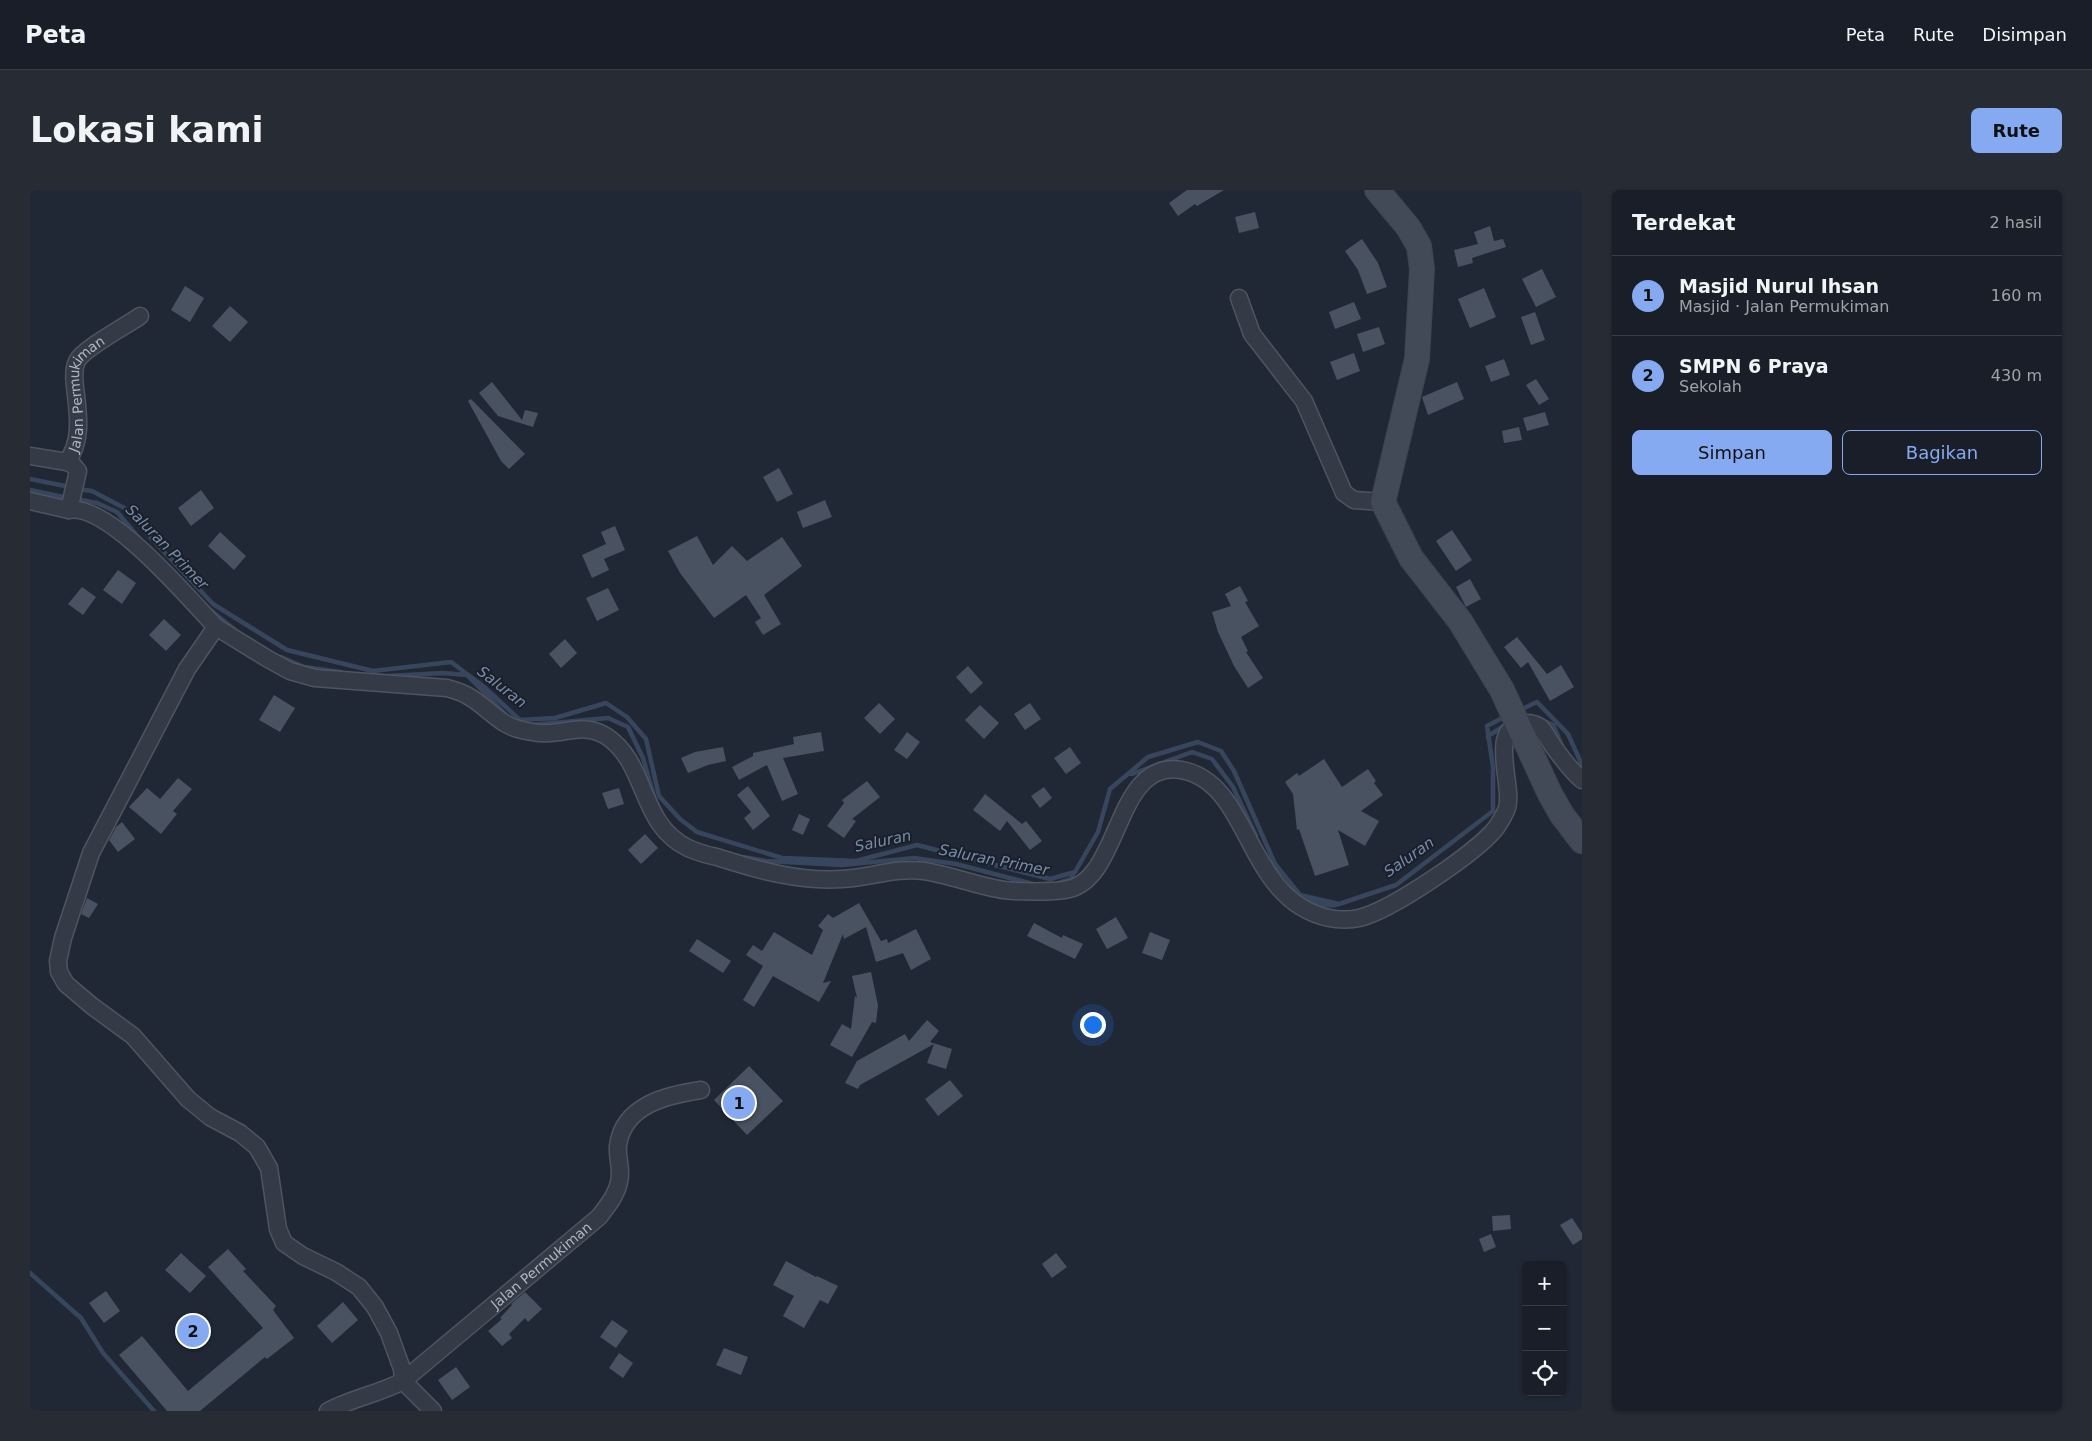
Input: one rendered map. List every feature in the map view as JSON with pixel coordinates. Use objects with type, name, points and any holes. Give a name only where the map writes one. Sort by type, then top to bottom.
[{"type":"street","points":[[1377,190],[1408,228],[1419,246],[1422,269],[1418,359],[1384,502],[1411,558],[1460,620],[1502,690],[1550,794],[1562,815],[1582,841]]},
{"type":"street","points":[[1239,298],[1252,334],[1304,401],[1344,494],[1354,500],[1384,502]]},
{"type":"street","name":"Jalan Permukiman","points":[[73,466],[73,453],[78,438],[78,411],[74,373],[77,361],[85,351],[140,316]]},
{"type":"street","points":[[30,456],[73,466],[70,506]]},
{"type":"street","points":[[30,501],[70,506],[97,516],[132,540],[216,627],[268,660],[290,671],[315,678],[447,688],[467,695],[514,728],[547,734],[579,728],[604,735],[617,746],[633,768],[653,816],[668,835],[689,849],[786,876],[843,879],[907,870],[924,871],[1005,890],[1065,890],[1078,887],[1092,875],[1113,838],[1134,793],[1142,782],[1163,771],[1172,769],[1190,772],[1202,778],[1223,798],[1239,819],[1256,856],[1267,874],[1282,892],[1299,906],[1332,919],[1358,919],[1386,908],[1470,851],[1495,829],[1508,806],[1503,742],[1506,734],[1516,723],[1528,723],[1541,728],[1565,763],[1582,780]]},
{"type":"street","points":[[216,627],[187,669],[91,853],[63,938],[58,962],[60,972],[66,984],[133,1036],[188,1099],[210,1117],[240,1133],[257,1147],[269,1168],[278,1229],[284,1243],[303,1256],[336,1272],[359,1287],[375,1307],[389,1333],[402,1369],[403,1381],[433,1411]]},
{"type":"street","name":"Jalan Permukiman","points":[[328,1411],[345,1402],[381,1391],[403,1381],[599,1217],[614,1198],[620,1175],[618,1147],[621,1132],[629,1118],[640,1108],[678,1093],[701,1090]]},
{"type":"building","points":[[1187,190],[1224,190],[1197,206],[1195,204],[1178,216],[1169,203]]},
{"type":"building","points":[[1255,212],[1259,228],[1239,233],[1235,217]]},
{"type":"building","points":[[1490,226],[1494,241],[1503,239],[1506,247],[1472,258],[1473,263],[1458,267],[1454,250],[1478,244],[1474,232]]},
{"type":"building","points":[[1362,239],[1378,263],[1387,287],[1367,294],[1358,270],[1345,251]]},
{"type":"building","points":[[1542,269],[1556,297],[1536,307],[1522,279]]},
{"type":"building","points":[[185,286],[204,298],[190,322],[171,310]]},
{"type":"building","points":[[1484,288],[1496,317],[1470,328],[1458,299]]},
{"type":"building","points":[[1354,302],[1361,319],[1335,329],[1329,312]]},
{"type":"building","points":[[230,306],[248,322],[230,342],[212,326]]},
{"type":"building","points":[[1535,312],[1545,340],[1531,345],[1521,317]]},
{"type":"building","points":[[1379,327],[1385,344],[1363,352],[1357,334]]},
{"type":"building","points":[[1354,353],[1360,371],[1337,380],[1330,362]]},
{"type":"building","points":[[1504,359],[1510,375],[1491,382],[1485,366]]},
{"type":"building","points":[[1536,379],[1549,399],[1539,405],[1526,385]]},
{"type":"building","points":[[492,382],[522,420],[525,410],[538,413],[533,427],[498,416],[479,393]]},
{"type":"building","points":[[1457,382],[1464,399],[1428,415],[1422,397]]},
{"type":"building","points":[[471,399],[525,454],[509,469],[501,461],[468,401]]},
{"type":"building","points":[[1545,412],[1549,425],[1527,431],[1523,418]]},
{"type":"building","points":[[1519,427],[1522,440],[1504,443],[1502,431]]},
{"type":"building","points":[[779,468],[793,494],[777,502],[763,477]]},
{"type":"building","points":[[201,490],[214,508],[191,526],[178,508]]},
{"type":"building","points":[[825,500],[832,517],[803,528],[797,512]]},
{"type":"building","points":[[615,526],[625,550],[604,559],[609,570],[592,578],[582,555],[606,544],[601,532]]},
{"type":"building","points":[[1452,530],[1472,560],[1456,571],[1436,541]]},
{"type":"building","points":[[220,532],[246,556],[234,570],[208,546]]},
{"type":"building","points":[[697,536],[713,565],[732,546],[747,561],[782,537],[802,566],[764,595],[781,624],[763,635],[755,622],[761,618],[746,595],[714,618],[680,573],[668,551]]},
{"type":"building","points":[[118,570],[136,583],[122,604],[103,590]]},
{"type":"building","points":[[1470,579],[1481,599],[1466,607],[1456,587]]},
{"type":"building","points":[[1240,586],[1248,601],[1245,602],[1259,626],[1241,637],[1248,651],[1246,652],[1263,678],[1248,688],[1234,666],[1218,632],[1212,612],[1231,606],[1225,594]]},
{"type":"building","points":[[82,587],[96,597],[83,615],[68,604]]},
{"type":"building","points":[[608,588],[619,610],[597,621],[586,598]]},
{"type":"building","points":[[164,619],[181,635],[166,651],[149,635]]},
{"type":"building","points":[[1517,637],[1547,674],[1561,665],[1574,687],[1550,701],[1528,662],[1521,668],[1504,647]]},
{"type":"building","points":[[565,639],[577,653],[561,668],[549,654]]},
{"type":"building","points":[[968,666],[983,683],[971,694],[956,677]]},
{"type":"building","points":[[274,695],[295,708],[280,732],[259,720]]},
{"type":"building","points":[[879,703],[895,719],[880,734],[864,718]]},
{"type":"building","points":[[1030,703],[1041,719],[1025,730],[1014,714]]},
{"type":"building","points":[[980,705],[999,723],[984,739],[965,720]]},
{"type":"building","points":[[821,732],[824,751],[783,758],[798,794],[782,801],[767,765],[739,780],[732,767],[753,756],[753,753],[794,744],[793,737]]},
{"type":"building","points":[[907,732],[920,742],[907,759],[894,750]]},
{"type":"building","points":[[723,747],[726,761],[708,765],[688,773],[681,758],[695,752]]},
{"type":"building","points":[[1070,747],[1081,763],[1066,774],[1054,758]]},
{"type":"building","points":[[1324,759],[1342,787],[1368,769],[1376,781],[1374,783],[1383,795],[1361,811],[1379,821],[1365,846],[1338,830],[1349,865],[1315,876],[1299,829],[1297,830],[1293,794],[1285,782],[1297,773],[1299,776]]},
{"type":"building","points":[[178,778],[192,789],[173,811],[177,814],[161,834],[129,807],[147,788],[160,799]]},
{"type":"building","points":[[867,781],[880,797],[852,819],[856,821],[844,838],[827,826],[844,803],[842,800]]},
{"type":"building","points":[[748,786],[770,816],[753,830],[744,818],[751,812],[737,795]]},
{"type":"building","points":[[1044,787],[1052,798],[1040,808],[1031,796]]},
{"type":"building","points":[[619,788],[624,804],[608,809],[602,793]]},
{"type":"building","points":[[985,794],[1022,824],[1026,821],[1042,841],[1030,850],[1007,821],[1000,831],[973,810]]},
{"type":"building","points":[[799,814],[810,819],[803,835],[792,830]]},
{"type":"building","points":[[122,822],[135,839],[118,852],[109,840],[116,827]]},
{"type":"building","points":[[645,834],[658,848],[641,864],[628,850]]},
{"type":"building","points":[[87,898],[98,904],[89,918],[81,914]]},
{"type":"building","points":[[859,903],[881,941],[887,939],[888,943],[916,929],[931,959],[911,970],[903,953],[876,962],[866,927],[844,939],[843,934],[823,983],[831,981],[819,1002],[773,976],[754,1007],[743,1000],[763,966],[746,955],[753,945],[762,951],[774,932],[812,955],[823,930],[818,926],[828,914],[833,918]]},
{"type":"building","points":[[1116,917],[1128,938],[1107,949],[1096,929]]},
{"type":"building","points":[[1034,923],[1062,938],[1063,935],[1083,944],[1075,959],[1027,936]]},
{"type":"building","points":[[1150,932],[1170,940],[1162,960],[1142,953]]},
{"type":"building","points":[[697,939],[731,961],[723,973],[689,951]]},
{"type":"building","points":[[871,972],[878,1005],[876,1023],[872,1022],[852,1057],[830,1045],[842,1024],[851,1029],[855,996],[857,998],[852,976]]},
{"type":"building","points":[[927,1020],[939,1031],[930,1042],[952,1049],[946,1069],[927,1063],[934,1044],[860,1085],[858,1089],[845,1083],[857,1061],[905,1034],[909,1041]]},
{"type":"building","points":[[749,1066],[783,1101],[747,1135],[714,1100]]},
{"type":"building","points":[[950,1080],[963,1096],[938,1116],[925,1099]]},
{"type":"building","points":[[1510,1215],[1511,1229],[1493,1231],[1492,1216]]},
{"type":"building","points":[[1572,1218],[1582,1233],[1582,1239],[1573,1245],[1560,1225]]},
{"type":"building","points":[[1491,1234],[1496,1247],[1484,1252],[1479,1239]]},
{"type":"building","points":[[228,1249],[246,1269],[243,1271],[276,1306],[273,1310],[294,1338],[267,1359],[265,1357],[200,1411],[167,1411],[119,1355],[142,1336],[188,1391],[263,1328],[208,1267]]},
{"type":"building","points":[[181,1253],[206,1276],[190,1293],[165,1270]]},
{"type":"building","points":[[1056,1253],[1067,1267],[1052,1278],[1042,1264]]},
{"type":"building","points":[[786,1261],[838,1286],[828,1304],[820,1300],[804,1328],[783,1316],[794,1296],[773,1285]]},
{"type":"building","points":[[106,1291],[120,1311],[104,1323],[89,1303]]},
{"type":"building","points":[[525,1292],[542,1309],[528,1322],[525,1318],[509,1334],[512,1338],[502,1346],[488,1331],[502,1319],[500,1318],[511,1304]]},
{"type":"building","points":[[343,1302],[358,1320],[332,1343],[317,1326]]},
{"type":"building","points":[[612,1320],[628,1331],[616,1348],[600,1337]]},
{"type":"building","points":[[724,1348],[748,1357],[741,1375],[716,1365]]},
{"type":"building","points":[[619,1353],[633,1363],[623,1378],[609,1368]]},
{"type":"building","points":[[456,1367],[470,1387],[452,1400],[438,1380]]},
{"type":"waterway","name":"Saluran","points":[[30,479],[70,487]]},
{"type":"waterway","name":"Saluran","points":[[78,489],[92,491],[126,509],[213,604],[287,650],[373,671],[451,662],[483,686],[520,720],[555,718],[606,703],[627,717],[646,739],[659,796],[680,819],[697,832],[782,858],[856,861],[917,845],[1050,879],[1075,872],[1098,832],[1110,789],[1148,757],[1198,742],[1221,751],[1234,771],[1275,864],[1300,895],[1339,904],[1396,885],[1493,811],[1493,767],[1487,726],[1506,716]]},
{"type":"waterway","name":"Saluran Primer","points":[[30,490],[68,498]]},
{"type":"waterway","name":"Saluran Primer","points":[[76,499],[97,503],[117,512],[139,538]]},
{"type":"waterway","name":"Saluran Primer","points":[[209,609],[234,629]]},
{"type":"waterway","name":"Saluran Primer","points":[[281,657],[304,667],[341,672]]},
{"type":"waterway","name":"Saluran Primer","points":[[388,676],[443,673],[467,675],[506,715]]},
{"type":"waterway","name":"Saluran","points":[[1520,710],[1537,702],[1568,734],[1582,765]]},
{"type":"waterway","name":"Saluran Primer","points":[[531,725],[608,718],[628,727],[643,758],[655,800]]},
{"type":"waterway","name":"Saluran Primer","points":[[1542,720],[1553,725],[1563,748]]},
{"type":"waterway","name":"Saluran Primer","points":[[1488,738],[1488,736],[1507,724]]},
{"type":"waterway","name":"Saluran Primer","points":[[1132,774],[1192,752],[1212,759],[1233,787],[1256,836]]},
{"type":"waterway","name":"Saluran Primer","points":[[743,857],[766,861],[842,865],[914,858],[956,864],[1037,885]]},
{"type":"waterway","name":"Saluran Primer","points":[[1056,884],[1071,879],[1074,872]]},
{"type":"waterway","name":"Saluran Primer","points":[[1300,896],[1319,904],[1339,904]]},
{"type":"waterway","points":[[30,1273],[81,1318],[103,1353],[154,1411]]},
{"type":"place","name":"Masjid Nurul Ihsan","points":[[739,1103]]},
{"type":"place","name":"SMPN 6 Praya","points":[[193,1331]]}]
